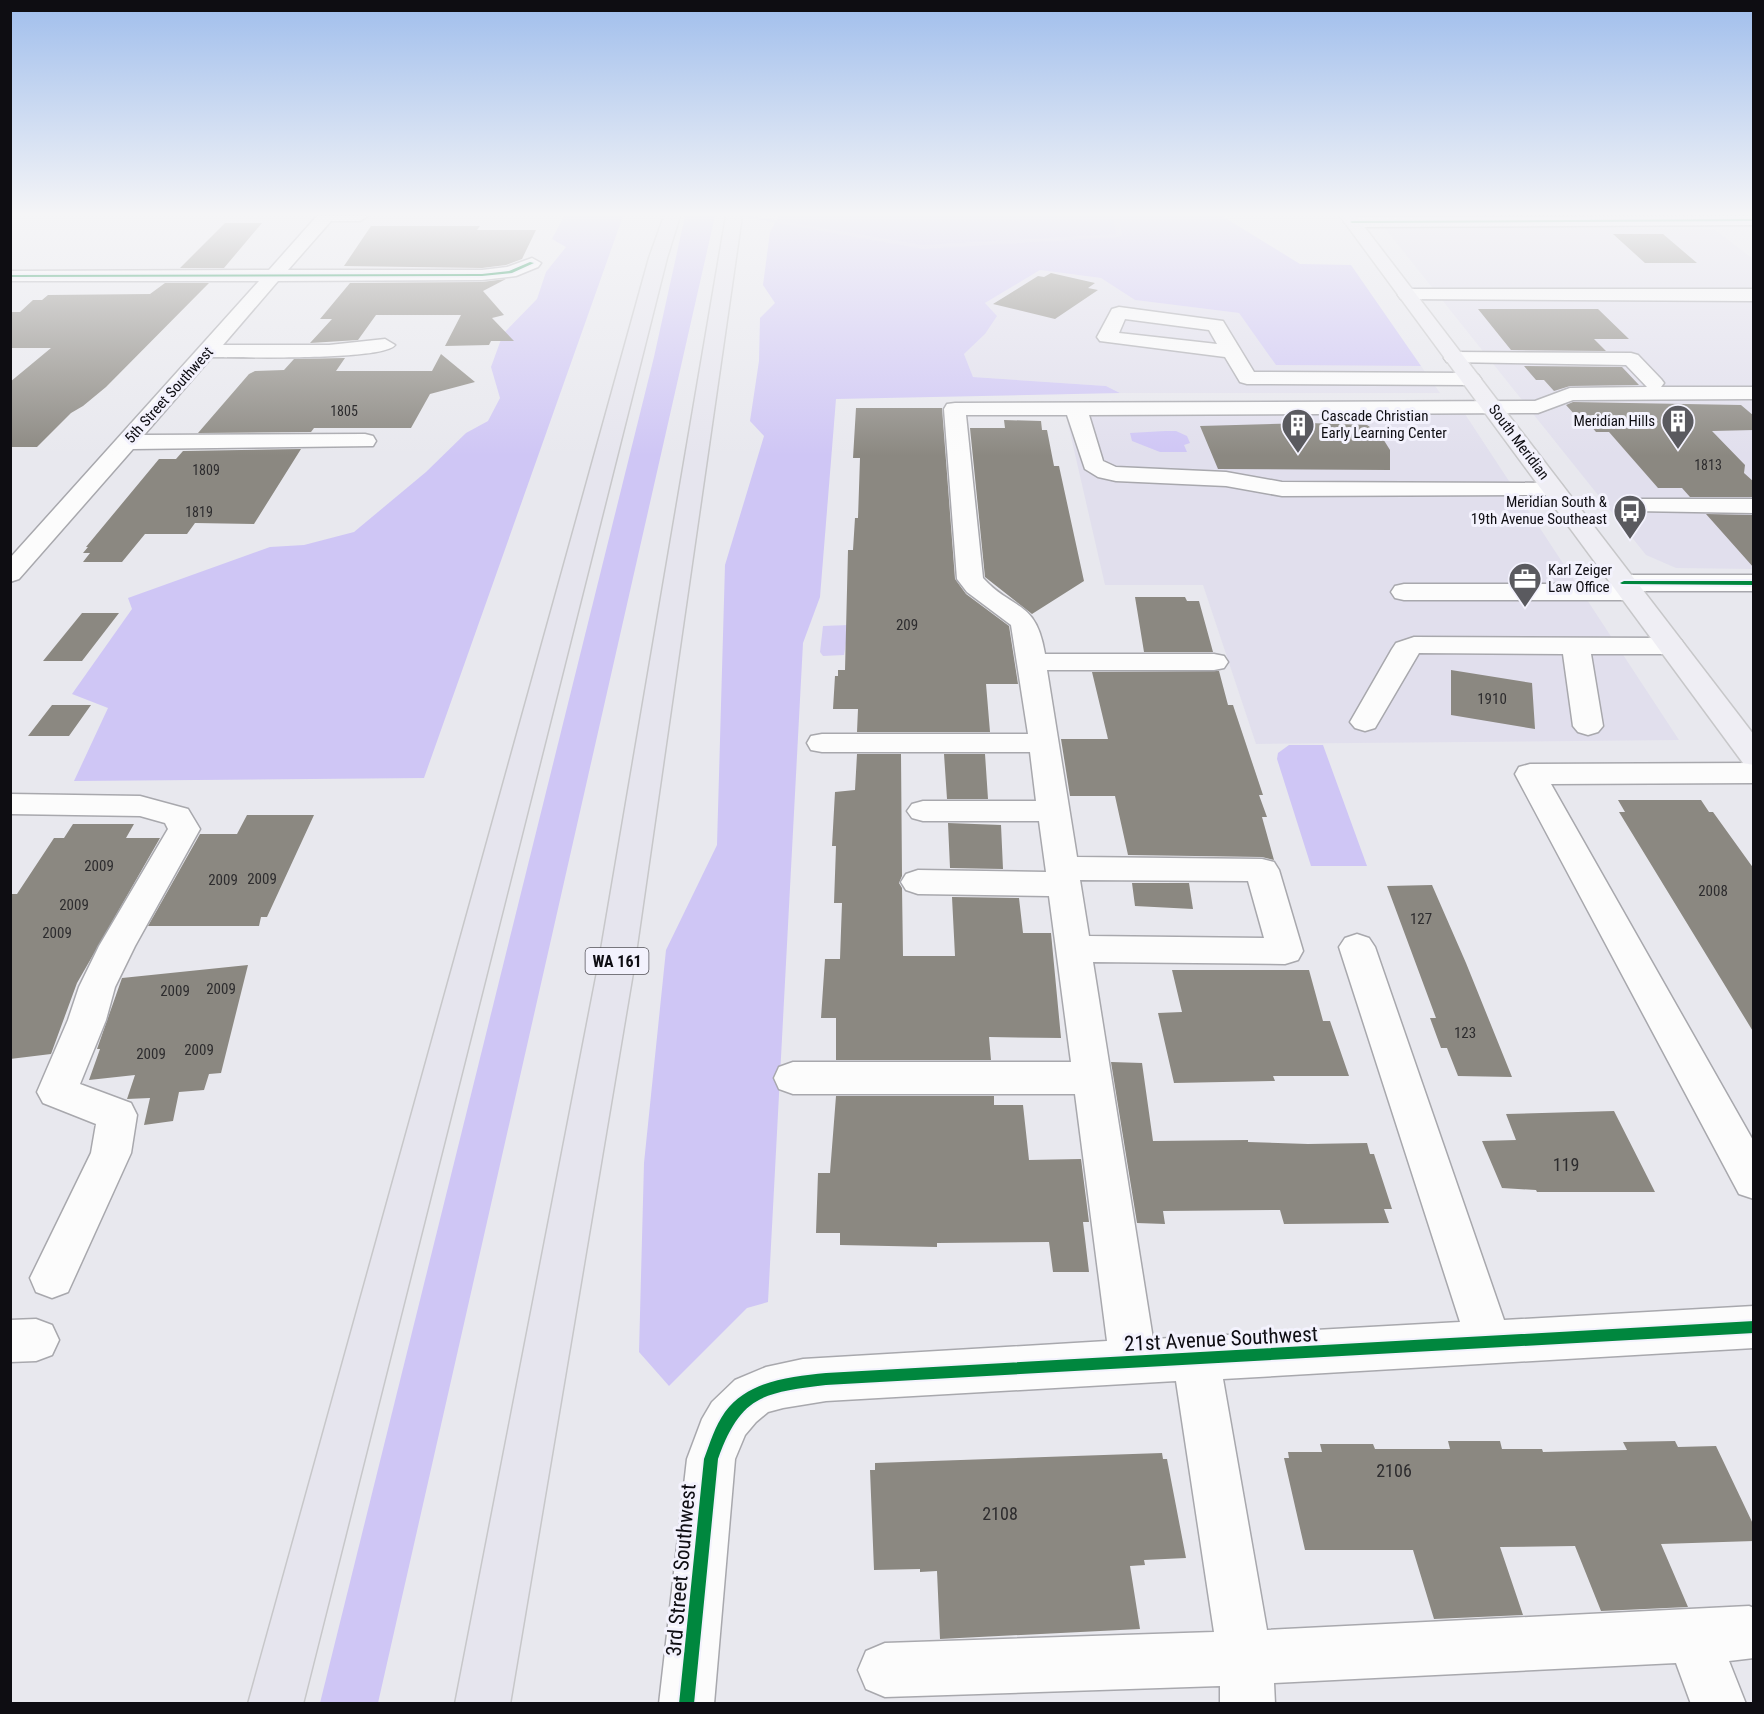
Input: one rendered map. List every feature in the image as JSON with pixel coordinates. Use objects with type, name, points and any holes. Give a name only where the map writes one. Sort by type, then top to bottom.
[{"type":"highway","points":[[275,1704],[648,296]]},
{"type":"highway","name":"WA 161","points":[[482,1704],[616,967],[721,296]]},
{"type":"main road","name":"South Meridian","points":[[1408,296],[1754,756]]},
{"type":"street","name":"5th Street Southwest","points":[[10,574],[256,296]]},
{"type":"street","points":[[1232,352],[1107,337],[1119,313],[1216,325],[1232,352],[1247,378],[1471,379]]},
{"type":"street","points":[[208,351],[329,351],[385,345]]},
{"type":"street","points":[[1454,358],[1630,359],[1654,383]]},
{"type":"street","points":[[1133,1361],[1026,624],[1014,613],[976,589],[970,579],[955,409],[1538,407],[1561,397],[1582,394],[1753,394]]},
{"type":"street","points":[[1076,409],[1093,464],[1106,472],[1226,479],[1274,489],[1552,488]]},
{"type":"street","points":[[127,442],[365,441]]},
{"type":"street","points":[[1642,506],[1754,506]]},
{"type":"street","points":[[1404,592],[1754,583]]},
{"type":"street","points":[[1365,722],[1406,649],[1414,645],[1671,646]]},
{"type":"street","points":[[1576,645],[1588,726]]},
{"type":"street","points":[[1032,662],[1214,662]]},
{"type":"street","points":[[822,743],[1043,743]]},
{"type":"street","points":[[1754,773],[1530,774],[1754,1181]]},
{"type":"street","points":[[10,804],[140,806],[177,816],[184,829],[117,946],[97,987],[87,1020],[57,1092],[117,1115],[111,1153],[52,1278]]},
{"type":"street","points":[[923,811],[1053,811]]},
{"type":"street","points":[[918,882],[1262,870],[1285,951],[1073,949]]},
{"type":"street","points":[[1357,947],[1489,1342]]},
{"type":"street","points":[[793,1078],[1092,1078]]},
{"type":"street","name":"21st Avenue Southwest","points":[[716,1441],[725,1421],[748,1398],[784,1384],[826,1379],[1754,1327]]},
{"type":"street","points":[[1196,1358],[1247,1681]]},
{"type":"street","name":"3rd Street Southwest","points":[[686,1704],[707,1481],[716,1441]]},
{"type":"street","points":[[885,1670],[1247,1681],[1692,1636],[1749,1633]]},
{"type":"street","points":[[1692,1636],[1719,1704]]},
{"type":"shaded area","points":[[538,296],[595,296],[424,778],[74,781],[108,708],[72,694],[132,609],[128,598],[270,547],[304,545],[354,532],[426,472],[466,433],[488,421],[500,398],[491,367],[503,334]]},
{"type":"shaded area","points":[[667,296],[697,296],[378,1703],[320,1703]]},
{"type":"shaded area","points":[[770,296],[997,296],[985,303],[997,316],[985,334],[964,354],[973,377],[1106,386],[1120,393],[836,399],[820,597],[803,643],[768,1302],[747,1308],[669,1386],[639,1352],[644,1163],[666,950],[717,845],[725,565],[764,436],[750,421],[759,361],[760,318],[775,303]]},
{"type":"shaded area","points":[[997,296],[1129,296],[1135,300],[1239,313],[1277,365],[1421,366],[1440,393],[1120,393],[1106,386],[973,377],[964,354],[985,334],[985,303]]},
{"type":"shaded area","points":[[1129,296],[1372,296],[1421,366],[1276,365],[1239,313],[1135,300]]},
{"type":"shaded area","points":[[1439,296],[1753,296],[1753,569],[1676,568],[1646,555]]},
{"type":"shaded area","points":[[1465,414],[1679,740],[1256,744],[1203,585],[1105,585],[1066,415]]},
{"type":"shaded area","points":[[1176,431],[1187,436],[1190,443],[1184,445],[1187,452],[1160,452],[1132,441],[1130,433]]},
{"type":"shaded area","points":[[849,625],[844,655],[823,656],[820,652],[823,626]]},
{"type":"shaded area","points":[[1289,745],[1323,745],[1367,866],[1311,866],[1277,759],[1278,753]]},
{"type":"building","points":[[47,296],[196,296],[106,387],[71,413],[37,447],[10,447],[10,382],[51,348],[10,348],[10,312],[20,312],[33,300],[42,300]]},
{"type":"building","points":[[339,296],[487,296],[504,315],[492,318],[514,341],[491,341],[489,345],[445,346],[461,315],[376,315],[358,340],[310,343],[332,319],[320,319]]},
{"type":"building","points":[[1006,296],[1089,296],[1055,319],[993,304]]},
{"type":"building","points":[[1478,309],[1598,309],[1629,339],[1594,339],[1606,351],[1511,350]]},
{"type":"building","points":[[441,354],[475,382],[430,394],[411,428],[314,428],[311,432],[198,433],[249,374],[255,371],[284,370],[294,359],[345,358],[336,371],[432,371]]},
{"type":"building","points":[[1524,366],[1622,367],[1639,385],[1570,386],[1554,391],[1544,380],[1536,380]]},
{"type":"building","name":"Meridian Hills","points":[[1573,402],[1741,405],[1754,416],[1754,430],[1712,431],[1745,465],[1744,473],[1754,482],[1754,497],[1690,497],[1682,488],[1658,488],[1609,432],[1596,432],[1591,426],[1585,426],[1566,405]]},
{"type":"building","points":[[856,408],[942,408],[955,579],[966,594],[1009,626],[1018,684],[986,684],[990,732],[857,732],[858,709],[833,709],[835,676],[838,676],[838,670],[845,670],[848,550],[853,550],[855,518],[858,518],[860,458],[853,458]]},
{"type":"building","points":[[1004,420],[1041,421],[1042,430],[1047,430],[1054,466],[1059,466],[1084,581],[1032,614],[985,577],[970,428],[1005,428]]},
{"type":"building","name":"Cascade Christian Early Learning Center","points":[[1309,423],[1367,425],[1380,434],[1390,450],[1390,470],[1218,469],[1200,426]]},
{"type":"building","points":[[301,449],[254,524],[195,523],[187,534],[145,534],[122,562],[83,562],[90,553],[83,553],[88,547],[86,547],[159,459],[176,459],[183,451]]},
{"type":"building","points":[[1706,514],[1754,515],[1754,568]]},
{"type":"building","points":[[1135,597],[1185,597],[1187,601],[1199,601],[1213,652],[1144,652]]},
{"type":"building","points":[[82,613],[119,613],[82,661],[43,661]]},
{"type":"building","points":[[1451,670],[1532,683],[1535,729],[1451,715]]},
{"type":"building","points":[[1219,671],[1228,705],[1233,705],[1263,795],[1259,795],[1267,817],[1262,817],[1274,860],[1262,857],[1128,855],[1115,796],[1070,796],[1061,739],[1108,739],[1092,672]]},
{"type":"building","points":[[52,705],[91,705],[69,736],[28,736]]},
{"type":"building","points":[[857,754],[901,754],[902,876],[899,883],[902,888],[903,956],[955,956],[952,897],[1019,898],[1023,933],[1051,933],[1061,1038],[989,1037],[991,1060],[836,1060],[836,1018],[821,1018],[825,959],[840,959],[842,903],[834,903],[836,846],[832,846],[835,792],[855,790]]},
{"type":"building","points":[[944,754],[985,754],[988,799],[947,799]]},
{"type":"building","points":[[1618,800],[1701,800],[1709,812],[1713,812],[1754,869],[1754,1033],[1619,812],[1625,812]]},
{"type":"building","points":[[247,815],[314,815],[267,917],[261,917],[259,926],[148,926],[200,834],[237,834]]},
{"type":"building","points":[[948,823],[1001,825],[1003,869],[950,868]]},
{"type":"building","points":[[73,824],[134,824],[126,838],[160,838],[77,983],[51,1054],[10,1059],[10,894],[17,894],[54,838],[64,838]]},
{"type":"building","points":[[1132,883],[1189,883],[1193,909],[1135,906]]},
{"type":"building","points":[[1432,885],[1512,1077],[1458,1076],[1447,1048],[1441,1048],[1430,1018],[1436,1018],[1387,886]]},
{"type":"building","points":[[248,965],[221,1073],[209,1074],[204,1090],[179,1092],[173,1121],[144,1125],[150,1098],[127,1099],[135,1075],[89,1080],[100,1049],[97,1049],[122,978]]},
{"type":"building","points":[[1172,970],[1309,970],[1323,1021],[1330,1021],[1349,1076],[1273,1076],[1275,1081],[1174,1083],[1158,1013],[1182,1012]]},
{"type":"building","points":[[1111,1062],[1142,1063],[1153,1141],[1248,1140],[1248,1142],[1308,1144],[1367,1143],[1370,1154],[1374,1154],[1392,1209],[1384,1209],[1389,1223],[1284,1224],[1280,1210],[1163,1211],[1165,1224],[1137,1223]]},
{"type":"building","points":[[836,1096],[994,1096],[994,1105],[1023,1105],[1029,1160],[1081,1159],[1089,1222],[1083,1222],[1089,1272],[1053,1272],[1049,1242],[937,1243],[937,1247],[840,1245],[840,1233],[816,1233],[818,1173],[830,1173]]},
{"type":"building","points":[[1614,1111],[1655,1192],[1537,1192],[1536,1190],[1502,1188],[1482,1141],[1516,1140],[1506,1114]]},
{"type":"building","points":[[1448,1441],[1500,1441],[1502,1449],[1542,1449],[1543,1452],[1627,1450],[1623,1442],[1675,1441],[1678,1447],[1716,1446],[1754,1526],[1754,1541],[1661,1544],[1688,1607],[1601,1611],[1575,1546],[1500,1547],[1523,1615],[1434,1619],[1413,1550],[1305,1550],[1284,1458],[1289,1458],[1288,1452],[1322,1452],[1320,1444],[1373,1444],[1375,1449],[1450,1449]]},
{"type":"building","points":[[1162,1453],[1163,1459],[1167,1459],[1186,1558],[1144,1560],[1145,1565],[1130,1566],[1140,1629],[940,1639],[937,1571],[874,1570],[870,1470],[875,1470],[875,1463]]},
{"type":"cycle path","points":[[1624,583],[1754,583]]},
{"type":"cycle path","points":[[686,1704],[711,1459],[719,1436],[739,1405],[766,1390],[783,1385],[826,1379],[1754,1327]]},
{"type":"place","name":"Meridian Hills","points":[[1678,450]]},
{"type":"place","name":"Cascade Christian Early Learning Center","points":[[1298,454]]},
{"type":"place","name":"Meridian South & 19th Avenue Southeast","points":[[1630,540]]},
{"type":"place","name":"Karl Zeiger Law Office","points":[[1525,608]]}]
